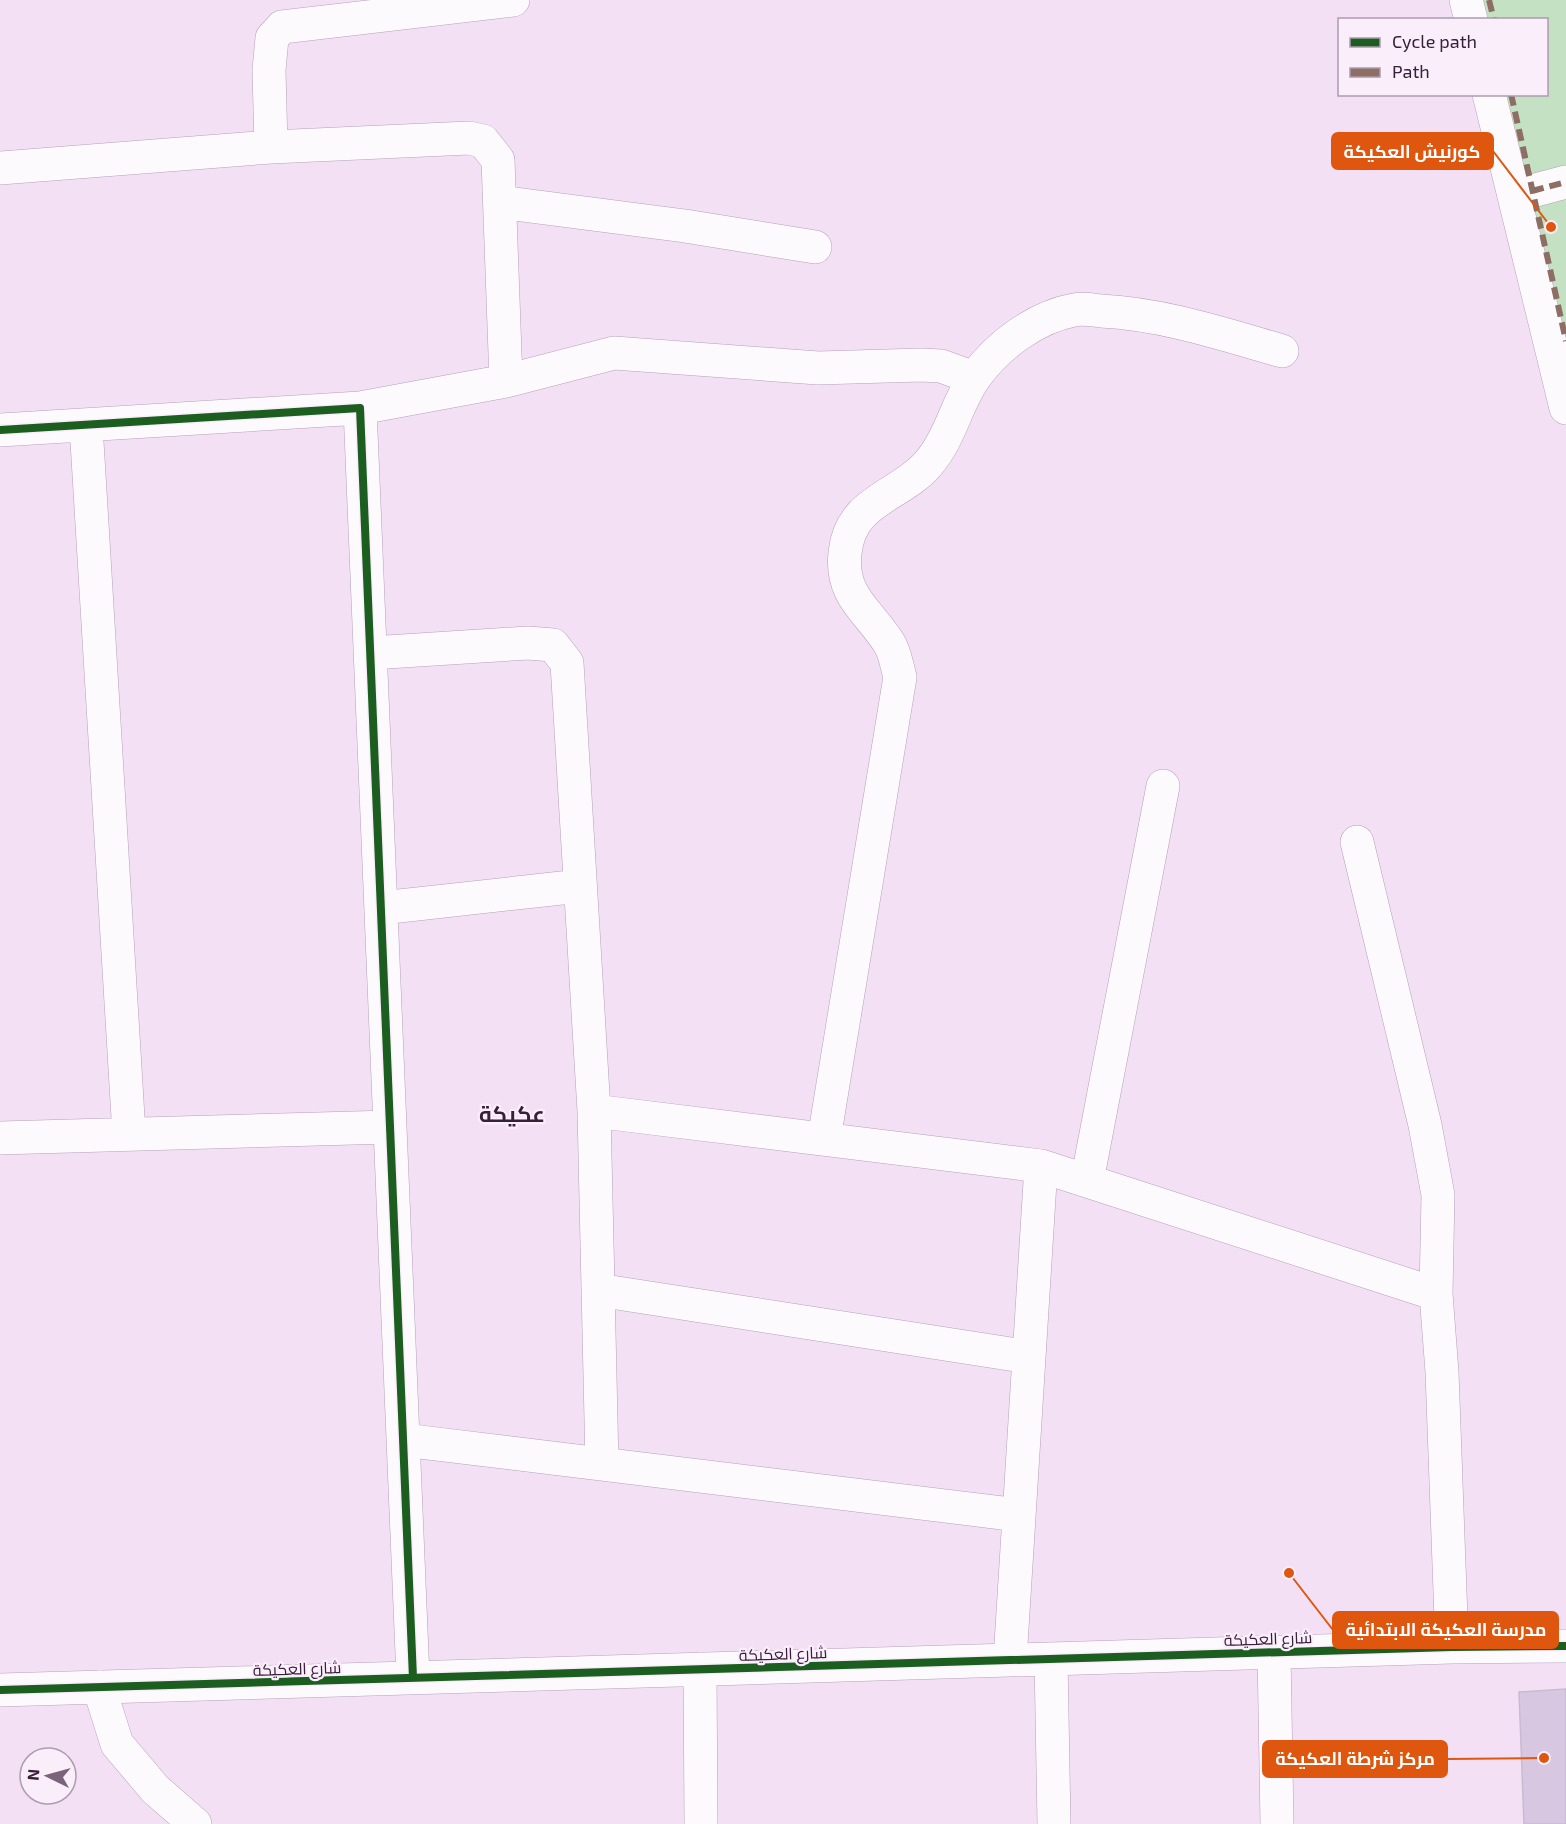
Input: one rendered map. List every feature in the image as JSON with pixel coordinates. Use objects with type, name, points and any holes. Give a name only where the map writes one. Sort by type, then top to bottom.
[{"type":"street","points":[[271,147],[269,69],[272,38],[282,27],[513,0]]},
{"type":"street","points":[[1466,0],[1470,18]]},
{"type":"street","points":[[1489,0],[1494,18]]},
{"type":"street","points":[[1489,96],[1566,408]]},
{"type":"street","points":[[1510,96],[1566,341]]},
{"type":"street","points":[[0,168],[271,147],[469,138],[483,141],[498,160],[506,381]]},
{"type":"street","points":[[1532,191],[1566,182]]},
{"type":"street","points":[[500,202],[685,226],[815,247]]},
{"type":"street","points":[[824,1139],[900,677],[890,644],[866,616],[849,591],[845,553],[856,517],[880,498],[918,475],[942,448],[974,378],[1004,346],[1039,321],[1076,309],[1132,312],[1282,351]]},
{"type":"street","points":[[0,430],[360,408],[506,381],[614,353],[818,368],[941,366],[974,378]]},
{"type":"street","points":[[360,408],[413,1678]]},
{"type":"street","points":[[86,425],[129,1134]]},
{"type":"street","points":[[371,653],[528,643],[553,645],[567,663],[594,1110],[602,1464]]},
{"type":"street","points":[[1088,1180],[1163,786]]},
{"type":"street","points":[[1357,842],[1425,1125],[1438,1195],[1436,1294],[1442,1372],[1452,1647]]},
{"type":"street","points":[[381,908],[580,886]]},
{"type":"street","points":[[594,1110],[1041,1166],[1436,1294]]},
{"type":"street","points":[[0,1138],[390,1127]]},
{"type":"street","points":[[1010,1660],[1041,1166]]},
{"type":"street","points":[[598,1290],[1029,1357]]},
{"type":"street","points":[[404,1440],[1019,1515]]},
{"type":"street","name":"شارع العكيكة","points":[[0,1690],[1274,1652],[1566,1646]]},
{"type":"street","points":[[1274,1652],[1278,1824]]},
{"type":"street","points":[[1051,1659],[1054,1824]]},
{"type":"street","points":[[700,1669],[701,1824]]},
{"type":"street","points":[[99,1687],[117,1744],[154,1789],[195,1824]]},
{"type":"green space","points":[[1482,0],[1566,0],[1566,359],[1506,96],[1548,96],[1548,18],[1487,18]]},
{"type":"building","points":[[1566,1689],[1566,1824],[1524,1824],[1519,1692]]},
{"type":"marked path","points":[[1489,0],[1494,18]]},
{"type":"marked path","points":[[1511,96],[1566,341]]},
{"type":"marked path","points":[[1532,191],[1566,182]]},
{"type":"cycle path","points":[[0,430],[360,408],[413,1678]]},
{"type":"cycle path","points":[[0,1690],[1452,1647],[1566,1646]]},
{"type":"place","name":"كورنيش العكيكة","points":[[1551,227]]},
{"type":"place","name":"مدرسة العكيكة الابتدائية","points":[[1289,1573]]},
{"type":"place","name":"مركز شرطة العكيكة","points":[[1544,1758]]},
{"type":"district","name":"عكيكة","points":[[512,1113]]}]
